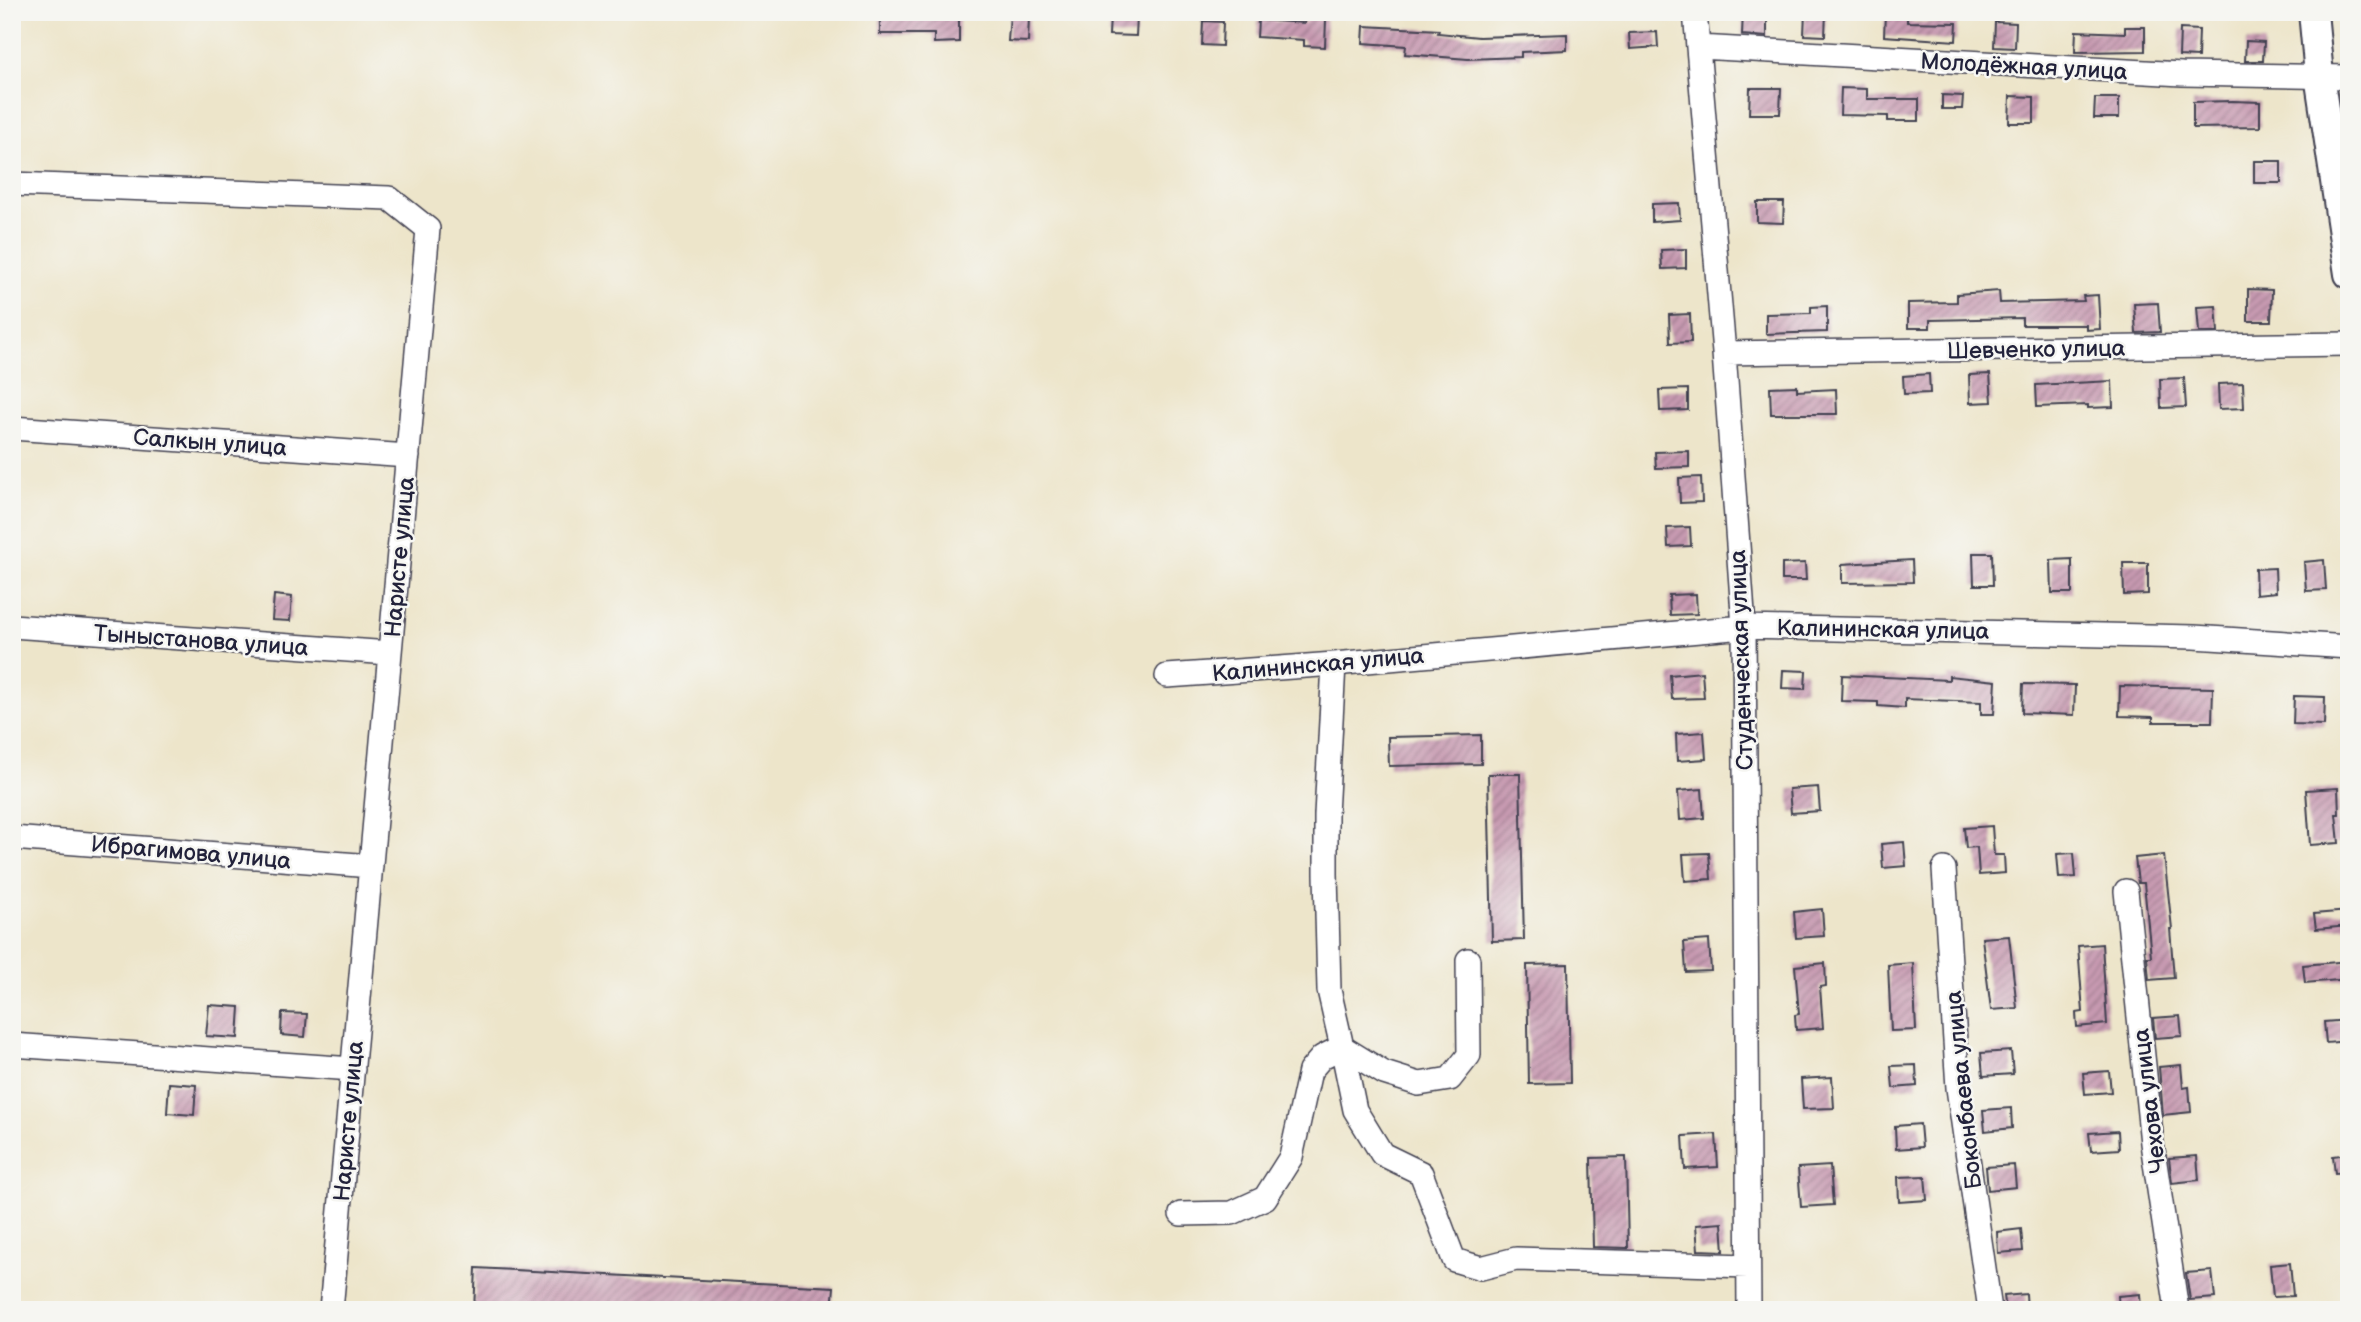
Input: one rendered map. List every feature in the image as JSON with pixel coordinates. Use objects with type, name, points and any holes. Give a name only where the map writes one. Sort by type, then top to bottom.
[{"type":"street","name":"Студенческая улица","points":[[1695,12],[1744,627],[1749,1310]]},
{"type":"street","points":[[2313,12],[2319,75],[2349,274]]},
{"type":"street","name":"Молодёжная улица","points":[[1699,47],[2182,75],[2349,77]]},
{"type":"street","name":"Наристе улица","points":[[12,184],[389,198],[428,229],[331,1310]]},
{"type":"street","name":"Шевченко улица","points":[[1724,353],[2349,344]]},
{"type":"street","name":"Салкын улица","points":[[12,428],[408,456]]},
{"type":"street","name":"Тыныстанова улица","points":[[12,626],[390,653]]},
{"type":"street","name":"Калининская улица","points":[[1167,676],[1334,664],[1744,627],[2194,637],[2349,647]]},
{"type":"street","points":[[1334,664],[1326,874],[1329,990],[1355,1110],[1382,1154],[1422,1173],[1454,1260],[1481,1268],[1516,1259],[1748,1266]]},
{"type":"street","name":"Ибрагимова улица","points":[[12,838],[371,866]]},
{"type":"street","name":"Боконбаева улица","points":[[1944,869],[1958,1088],[1990,1310]]},
{"type":"street","name":"Чехова улица","points":[[2126,891],[2152,1143],[2177,1310]]},
{"type":"street","points":[[1342,1046],[1384,1073],[1419,1084],[1450,1079],[1469,1055],[1468,960]]},
{"type":"street","points":[[12,1045],[353,1069]]},
{"type":"street","points":[[1181,1214],[1231,1213],[1265,1198],[1291,1157],[1310,1071],[1322,1057],[1342,1046]]},
{"type":"building","points":[[880,12],[959,14],[959,42],[934,43],[934,34],[880,34]]},
{"type":"building","points":[[1743,12],[1767,13],[1767,37],[1742,35]]},
{"type":"building","points":[[1805,12],[1826,12],[1825,36],[1804,35]]},
{"type":"building","points":[[1885,14],[1907,14],[1907,22],[1957,23],[1956,41],[1884,36]]},
{"type":"building","points":[[1010,15],[1029,16],[1028,42],[1008,41]]},
{"type":"building","points":[[1110,16],[1137,17],[1136,36],[1109,35]]},
{"type":"building","points":[[1306,18],[1326,19],[1325,47],[1304,46],[1304,40],[1257,37],[1258,20],[1305,23]]},
{"type":"building","points":[[1203,21],[1223,22],[1222,46],[1202,45]]},
{"type":"building","points":[[1995,22],[2016,23],[2015,48],[1994,47]]},
{"type":"building","points":[[1364,26],[1439,30],[1438,33],[1479,37],[1567,34],[1567,50],[1521,52],[1521,57],[1468,59],[1405,54],[1406,46],[1363,43]]},
{"type":"building","points":[[2125,27],[2145,27],[2145,51],[2075,52],[2076,31],[2125,33]]},
{"type":"building","points":[[2180,29],[2199,30],[2198,57],[2179,56]]},
{"type":"building","points":[[1657,32],[1658,47],[1630,49],[1629,33]]},
{"type":"building","points":[[2246,41],[2264,42],[2263,61],[2245,61]]},
{"type":"building","points":[[1750,88],[1781,88],[1780,114],[1749,114]]},
{"type":"building","points":[[1841,88],[1867,89],[1867,99],[1919,99],[1919,121],[1888,121],[1888,116],[1840,115]]},
{"type":"building","points":[[1942,95],[1963,96],[1962,109],[1942,109]]},
{"type":"building","points":[[2010,96],[2034,97],[2034,123],[2009,123]]},
{"type":"building","points":[[2095,98],[2119,98],[2119,118],[2094,118]]},
{"type":"building","points":[[2193,102],[2260,102],[2260,127],[2193,128]]},
{"type":"building","points":[[2254,161],[2281,161],[2281,183],[2254,183]]},
{"type":"building","points":[[1757,202],[1784,202],[1783,223],[1757,222]]},
{"type":"building","points":[[1679,203],[1680,220],[1652,222],[1652,204]]},
{"type":"building","points":[[1686,249],[1686,268],[1662,269],[1661,250]]},
{"type":"building","points":[[2248,289],[2272,290],[2271,321],[2248,321]]},
{"type":"building","points":[[1999,291],[2000,303],[2084,301],[2083,296],[2098,295],[2100,329],[2086,330],[2086,325],[2022,325],[2022,318],[1930,320],[1930,328],[1908,328],[1908,303],[1957,302],[1957,294]]},
{"type":"building","points":[[2158,303],[2160,332],[2136,333],[2134,304]]},
{"type":"building","points":[[1827,306],[1827,332],[1766,334],[1766,314],[1811,313],[1811,307]]},
{"type":"building","points":[[2216,306],[2218,332],[2199,332],[2197,307]]},
{"type":"building","points":[[1690,314],[1691,342],[1670,343],[1669,315]]},
{"type":"building","points":[[1929,374],[1930,393],[1904,394],[1903,376]]},
{"type":"building","points":[[1990,374],[1992,402],[1970,403],[1969,375]]},
{"type":"building","points":[[2184,378],[2186,407],[2161,408],[2160,379]]},
{"type":"building","points":[[2112,381],[2113,407],[2037,407],[2036,385]]},
{"type":"building","points":[[2243,383],[2244,408],[2219,409],[2218,384]]},
{"type":"building","points":[[1797,386],[1797,391],[1836,389],[1837,414],[1771,414],[1770,387]]},
{"type":"building","points":[[1688,389],[1688,410],[1660,411],[1659,390]]},
{"type":"building","points":[[1689,451],[1689,467],[1656,468],[1655,452]]},
{"type":"building","points":[[1701,477],[1702,502],[1680,503],[1679,478]]},
{"type":"building","points":[[1690,527],[1691,546],[1668,547],[1667,528]]},
{"type":"building","points":[[1973,553],[1992,553],[1993,585],[1974,585]]},
{"type":"building","points":[[2072,559],[2072,593],[2052,593],[2051,560]]},
{"type":"building","points":[[1912,560],[1913,582],[1842,583],[1842,564]]},
{"type":"building","points":[[2324,560],[2326,590],[2306,591],[2304,562]]},
{"type":"building","points":[[1805,563],[1806,580],[1782,580],[1782,564]]},
{"type":"building","points":[[2123,563],[2148,563],[2148,594],[2124,595]]},
{"type":"building","points":[[2275,568],[2276,592],[2256,594],[2255,569]]},
{"type":"building","points":[[1696,594],[1697,614],[1670,615],[1669,595]]},
{"type":"building","points":[[274,595],[292,597],[290,621],[272,620]]},
{"type":"building","points":[[1783,670],[1806,671],[1805,689],[1782,688]]},
{"type":"building","points":[[1702,672],[1704,698],[1672,699],[1670,675]]},
{"type":"building","points":[[1842,675],[1949,680],[1949,676],[1996,681],[1994,714],[1981,714],[1981,702],[1905,699],[1905,708],[1878,706],[1878,702],[1841,701]]},
{"type":"building","points":[[2023,684],[2075,685],[2074,715],[2022,713]]},
{"type":"building","points":[[2120,686],[2213,688],[2212,722],[2153,722],[2153,717],[2119,716]]},
{"type":"building","points":[[2294,696],[2325,697],[2324,725],[2293,724]]},
{"type":"building","points":[[1704,732],[1706,759],[1677,761],[1676,734]]},
{"type":"building","points":[[1481,735],[1481,764],[1389,766],[1388,737]]},
{"type":"building","points":[[1488,774],[1520,774],[1524,940],[1492,941]]},
{"type":"building","points":[[1818,787],[1820,811],[1791,813],[1789,789]]},
{"type":"building","points":[[2338,788],[2339,814],[2336,814],[2339,843],[2310,845],[2306,790]]},
{"type":"building","points":[[1702,789],[1704,818],[1680,820],[1678,791]]},
{"type":"building","points":[[1992,826],[1994,855],[2004,855],[2005,873],[1979,875],[1977,847],[1966,848],[1964,828]]},
{"type":"building","points":[[1904,842],[1906,866],[1883,868],[1881,844]]},
{"type":"building","points":[[1709,853],[1711,879],[1685,881],[1683,854]]},
{"type":"building","points":[[2074,853],[2076,877],[2059,878],[2057,854]]},
{"type":"building","points":[[2164,855],[2174,978],[2149,980],[2147,957],[2151,957],[2144,883],[2138,883],[2135,858]]},
{"type":"building","points":[[1822,909],[1824,936],[1796,938],[1794,912]]},
{"type":"building","points":[[2349,911],[2349,926],[2316,929],[2314,914]]},
{"type":"building","points":[[2009,936],[2017,1008],[1991,1010],[1982,938]]},
{"type":"building","points":[[1709,940],[1711,971],[1686,972],[1684,942]]},
{"type":"building","points":[[2102,944],[2107,1024],[2077,1027],[2076,1013],[2083,1012],[2078,946]]},
{"type":"building","points":[[2349,961],[2349,979],[2305,983],[2303,965]]},
{"type":"building","points":[[1825,963],[1826,986],[1820,987],[1823,1028],[1796,1030],[1795,1015],[1799,1014],[1795,966]]},
{"type":"building","points":[[1913,963],[1916,1030],[1891,1031],[1888,965]]},
{"type":"building","points":[[1568,964],[1570,1083],[1529,1084],[1527,965]]},
{"type":"building","points":[[209,1005],[240,1007],[238,1038],[206,1036]]},
{"type":"building","points":[[282,1013],[307,1014],[305,1037],[281,1035]]},
{"type":"building","points":[[2180,1016],[2182,1036],[2155,1038],[2153,1018]]},
{"type":"building","points":[[2349,1020],[2349,1041],[2326,1043],[2324,1022]]},
{"type":"building","points":[[2011,1051],[2013,1074],[1983,1076],[1981,1053]]},
{"type":"building","points":[[1916,1065],[1917,1086],[1893,1088],[1891,1066]]},
{"type":"building","points":[[2181,1065],[2183,1088],[2189,1087],[2191,1112],[2163,1115],[2159,1067]]},
{"type":"building","points":[[2109,1071],[2111,1092],[2085,1094],[2083,1073]]},
{"type":"building","points":[[1832,1077],[1834,1108],[1803,1109],[1801,1079]]},
{"type":"building","points":[[169,1083],[196,1085],[194,1115],[167,1113]]},
{"type":"building","points":[[2011,1108],[2012,1128],[1985,1131],[1983,1110]]},
{"type":"building","points":[[1920,1124],[1922,1147],[1896,1149],[1895,1126]]},
{"type":"building","points":[[2118,1131],[2119,1149],[2091,1151],[2089,1133]]},
{"type":"building","points":[[1716,1134],[1718,1167],[1685,1169],[1683,1136]]},
{"type":"building","points":[[2349,1154],[2349,1172],[2335,1173],[2333,1156]]},
{"type":"building","points":[[2197,1156],[2199,1180],[2172,1183],[2169,1158]]},
{"type":"building","points":[[1626,1157],[1628,1248],[1593,1247],[1591,1158]]},
{"type":"building","points":[[2014,1165],[2016,1187],[1988,1190],[1986,1167]]},
{"type":"building","points":[[1830,1166],[1833,1205],[1801,1207],[1798,1168]]},
{"type":"building","points":[[1925,1176],[1927,1200],[1899,1202],[1898,1177]]},
{"type":"building","points":[[1722,1223],[1724,1251],[1698,1250],[1696,1225]]},
{"type":"building","points":[[2021,1229],[2023,1251],[1998,1253],[1997,1232]]},
{"type":"building","points":[[2290,1263],[2293,1296],[2273,1297],[2270,1265]]},
{"type":"building","points":[[476,1268],[834,1287],[832,1310],[474,1310]]},
{"type":"building","points":[[2212,1271],[2215,1298],[2190,1300],[2186,1273]]},
{"type":"building","points":[[2026,1294],[2027,1310],[2006,1310],[2004,1296]]},
{"type":"building","points":[[2140,1294],[2141,1310],[2119,1310],[2118,1296]]}]
